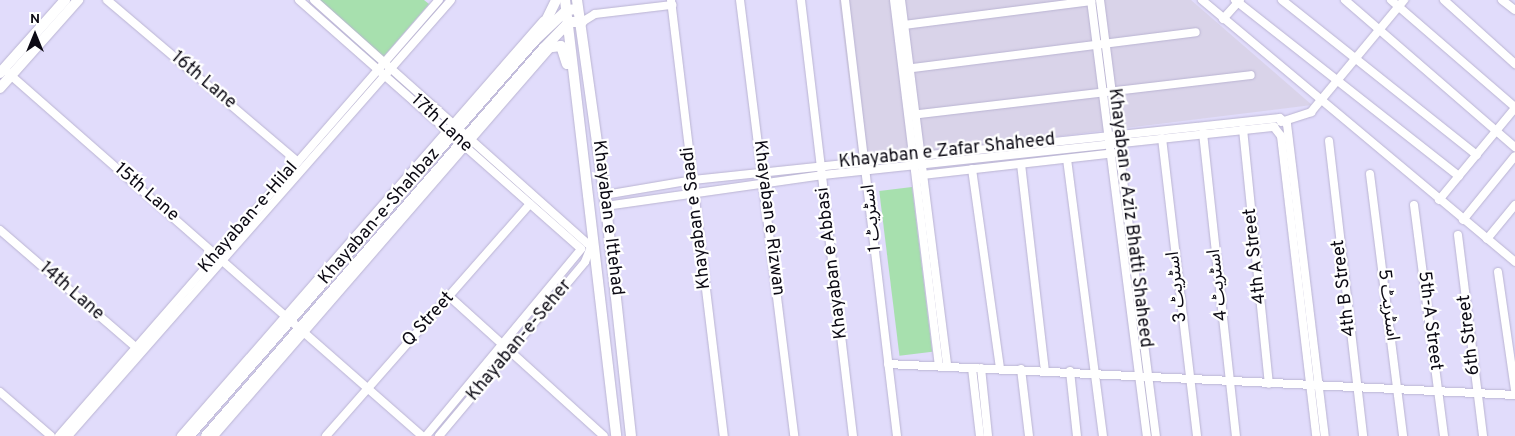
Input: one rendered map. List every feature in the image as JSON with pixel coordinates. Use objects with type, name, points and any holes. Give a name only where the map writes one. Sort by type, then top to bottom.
[{"type":"main road","points":[[0,88],[3,71],[65,0]]},
{"type":"main road","points":[[3,71],[78,0]]},
{"type":"main road","points":[[566,5],[577,4]]},
{"type":"main road","name":"Khayaban e Ittehad","points":[[577,4],[582,22],[605,195],[631,436]]},
{"type":"main road","points":[[535,40],[554,5]]},
{"type":"main road","name":"Khayaban e Ittehad","points":[[566,5],[576,83],[592,245],[616,436]]},
{"type":"main road","name":"Khayaban-e-Shahbaz","points":[[189,436],[454,128],[566,5]]},
{"type":"main road","points":[[568,22],[582,22]]},
{"type":"main road","name":"Khayaban-e-Shahbaz","points":[[206,436],[303,331],[465,147],[543,49],[568,22]]},
{"type":"main road","points":[[543,49],[554,45],[566,52],[568,75],[576,83]]},
{"type":"street","name":"16th Lane","points":[[107,0],[298,162]]},
{"type":"street","name":"17th Lane","points":[[299,0],[387,75],[454,128],[472,138],[592,245]]},
{"type":"street","name":"17th Lane","points":[[314,0],[394,67],[454,128],[465,147],[581,249]]},
{"type":"street","name":"Khayaban-e-Hilal","points":[[59,436],[139,350],[221,256],[298,162],[439,0]]},
{"type":"street","points":[[221,256],[387,75],[450,0]]},
{"type":"street","name":"Khayaban e Rizwan","points":[[740,0],[794,436]]},
{"type":"street","name":"Khayaban e Abbasi","points":[[801,0],[824,166],[853,436]]},
{"type":"street","name":"اسٹریٹ 1","points":[[845,0],[863,166],[897,436]]},
{"type":"street","points":[[894,0],[906,69],[918,161],[916,176],[943,366]]},
{"type":"street","points":[[900,0],[904,24],[906,69]]},
{"type":"street","points":[[904,24],[1094,0]]},
{"type":"street","name":"Khayaban e Aziz Bhatti Shaheed","points":[[1094,0],[1102,45],[1114,91],[1120,132],[1156,436]]},
{"type":"street","points":[[1202,0],[1463,220],[1514,258]]},
{"type":"street","points":[[1282,0],[1477,155]]},
{"type":"street","points":[[1345,0],[1381,28],[1515,147]]},
{"type":"street","points":[[1391,0],[1402,3],[1515,107],[1498,132],[1439,200]]},
{"type":"street","points":[[1444,0],[1515,64]]},
{"type":"street","points":[[1502,0],[1515,10]]},
{"type":"street","points":[[1223,19],[1238,1],[1338,78],[1459,176]]},
{"type":"street","points":[[582,22],[595,14],[671,2]]},
{"type":"street","name":"Khayaban e Saadi","points":[[671,2],[724,436]]},
{"type":"street","points":[[606,206],[694,191],[825,175],[863,166],[1244,129],[1277,128],[1285,122],[1311,112],[1402,3]]},
{"type":"street","points":[[577,4],[595,14]]},
{"type":"street","points":[[454,128],[554,5]]},
{"type":"street","points":[[906,69],[1196,32]]},
{"type":"street","points":[[472,138],[554,45]]},
{"type":"street","name":"Khayaban e Aziz Bhatti Shaheed","points":[[1102,45],[1104,92],[1114,153],[1147,436]]},
{"type":"street","name":"15th Lane","points":[[3,71],[221,256],[303,331]]},
{"type":"street","points":[[912,115],[1251,75]]},
{"type":"street","name":"Khayaban e Zafar Shaheed","points":[[918,161],[1120,132],[1274,116],[1285,122]]},
{"type":"street","points":[[1285,122],[1325,436]]},
{"type":"street","points":[[1277,128],[1316,436]]},
{"type":"street","name":"4th A Street","points":[[1244,129],[1269,384]]},
{"type":"street","name":"اسٹریٹ 4","points":[[1203,133],[1236,436]]},
{"type":"street","name":"اسٹریٹ 3","points":[[1162,138],[1196,436]]},
{"type":"street","name":"4th B Street","points":[[1329,141],[1363,436]]},
{"type":"street","points":[[916,176],[1114,153]]},
{"type":"street","points":[[1463,220],[1515,156]]},
{"type":"street","points":[[1067,159],[1103,436]]},
{"type":"street","points":[[918,161],[925,175],[943,366]]},
{"type":"street","points":[[1020,164],[1045,370]]},
{"type":"street","name":"Khayaban e Zafar Shaheed","points":[[605,195],[693,180],[824,166],[863,166]]},
{"type":"street","points":[[972,169],[1000,368]]},
{"type":"street","name":"اسٹریٹ 5","points":[[1370,174],[1403,436]]},
{"type":"street","name":"Q Street","points":[[326,436],[530,204]]},
{"type":"street","name":"5th-A Street","points":[[1414,205],[1444,436]]},
{"type":"street","points":[[1486,239],[1515,205]]},
{"type":"street","name":"14th Lane","points":[[0,230],[139,350]]},
{"type":"street","name":"6th Street","points":[[1458,235],[1482,436]]},
{"type":"street","points":[[581,249],[592,245]]},
{"type":"street","name":"Khayaban-e-Seher","points":[[439,436],[585,262],[592,245]]},
{"type":"street","name":"Khayaban-e-Seher","points":[[426,436],[581,249]]},
{"type":"street","points":[[1498,272],[1515,390]]},
{"type":"street","points":[[450,297],[512,350],[604,436]]},
{"type":"street","points":[[181,436],[289,318]]},
{"type":"street","points":[[214,436],[303,331],[422,436]]},
{"type":"street","points":[[68,436],[139,350]]},
{"type":"street","points":[[888,364],[1095,372],[1229,382],[1515,395]]},
{"type":"street","points":[[977,368],[980,436]]},
{"type":"street","points":[[977,368],[988,436]]},
{"type":"street","points":[[1021,369],[1029,436]]},
{"type":"street","points":[[1070,371],[1077,436]]},
{"type":"street","points":[[0,392],[51,436]]},
{"type":"shaded area","points":[[839,0],[1191,0],[1312,105],[859,161]]},
{"type":"green space","points":[[309,0],[424,0],[429,4],[378,63]]},
{"type":"green space","points":[[912,187],[932,352],[899,356],[879,191]]}]
